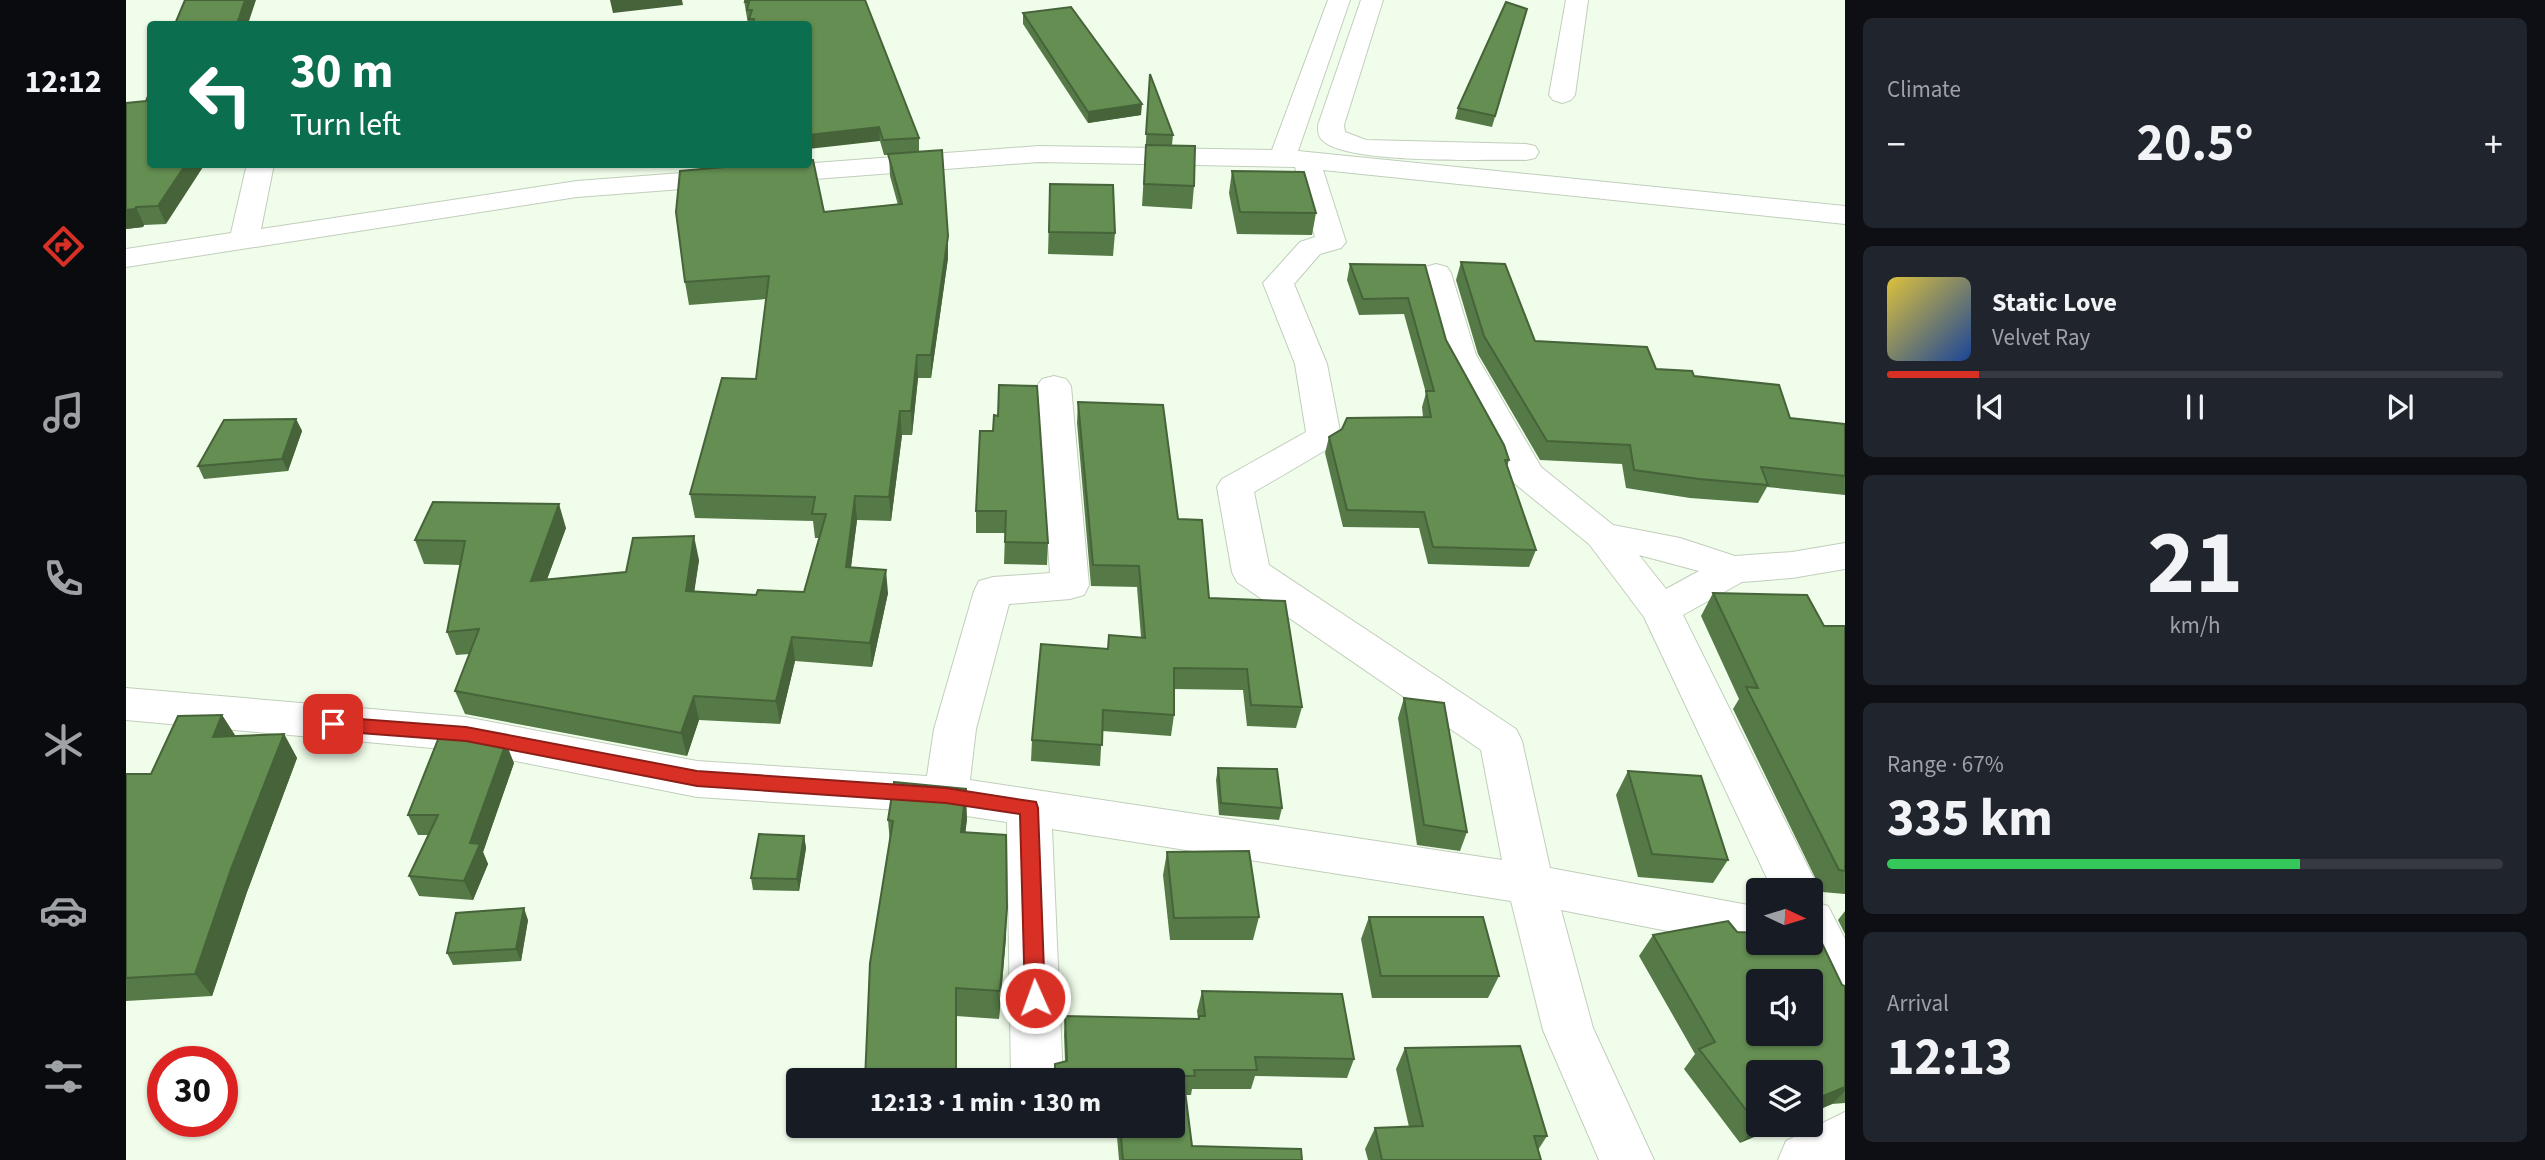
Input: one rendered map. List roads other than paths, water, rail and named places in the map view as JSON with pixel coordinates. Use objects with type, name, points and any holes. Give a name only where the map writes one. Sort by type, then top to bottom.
[{"type":"street","points":[[1339,0],[1294,159],[1331,242],[1310,248],[1278,283],[1311,364],[1324,436],[1235,488],[1251,572],[1501,741],[1530,884],[1569,1030],[1627,1160]]},
{"type":"street","points":[[1373,0],[1331,125],[1332,135],[1347,144],[1367,148],[1526,152]]},
{"type":"street","points":[[1562,96],[1577,0]]},
{"type":"street","points":[[126,258],[576,189],[1039,154],[1294,159],[1845,215]]},
{"type":"street","points":[[244,239],[260,168]]},
{"type":"street","points":[[1436,274],[1461,355],[1527,475],[1602,535],[1661,610],[1791,878]]},
{"type":"street","points":[[946,795],[955,729],[993,591],[1070,585],[1054,386]]},
{"type":"street","points":[[1602,535],[1680,551],[1734,569],[1792,565],[1845,556]]},
{"type":"street","points":[[1661,610],[1734,569]]},
{"type":"street","points":[[126,704],[466,734],[697,779],[946,795],[1530,884],[1746,926]]},
{"type":"street","points":[[1029,808],[1037,1068]]},
{"type":"street","points":[[1824,951],[1845,989]]},
{"type":"street","points":[[1805,1160],[1845,1139]]}]
